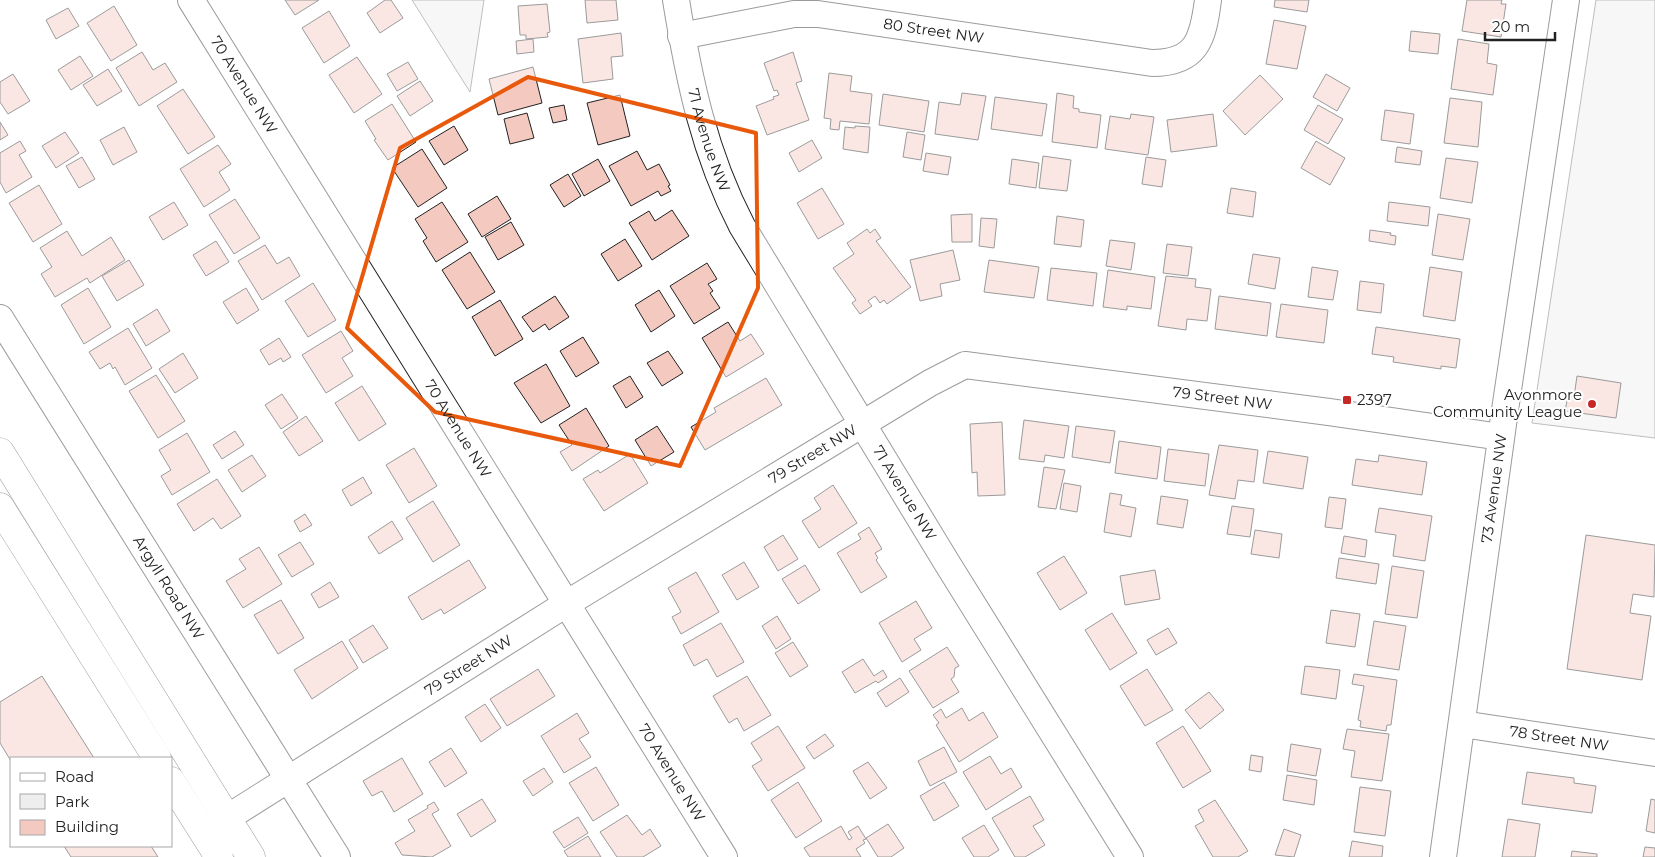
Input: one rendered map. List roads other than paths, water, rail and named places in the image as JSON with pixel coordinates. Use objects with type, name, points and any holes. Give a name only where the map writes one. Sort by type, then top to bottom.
[{"type":"main road","points":[[0,452],[251,857]]},
{"type":"main road","points":[[0,507],[156,757]]},
{"type":"main road","points":[[172,782],[219,857]]},
{"type":"street","name":"70 Avenue NW","points":[[191,0],[724,857]]},
{"type":"street","name":"71 Avenue NW","points":[[676,0],[681,36],[705,139],[722,188],[742,226],[946,563],[1130,857]]},
{"type":"street","name":"80 Street NW","points":[[681,36],[794,14],[818,14],[1152,63],[1170,63],[1185,57],[1196,46],[1203,34],[1208,0]]},
{"type":"street","name":"73 Avenue NW","points":[[1443,857],[1501,437],[1566,0]]},
{"type":"street","name":"Argyll Road NW","points":[[0,318],[337,857]]},
{"type":"street","name":"79 Street NW","points":[[204,832],[566,604],[930,383],[965,366],[1319,410],[1501,437]]},
{"type":"street","name":"78 Street NW","points":[[1462,724],[1655,753]]},
{"type":"place","name":"2397","points":[[1347,400]]},
{"type":"place","name":"Avonmore Community League","points":[[1592,404]]}]
